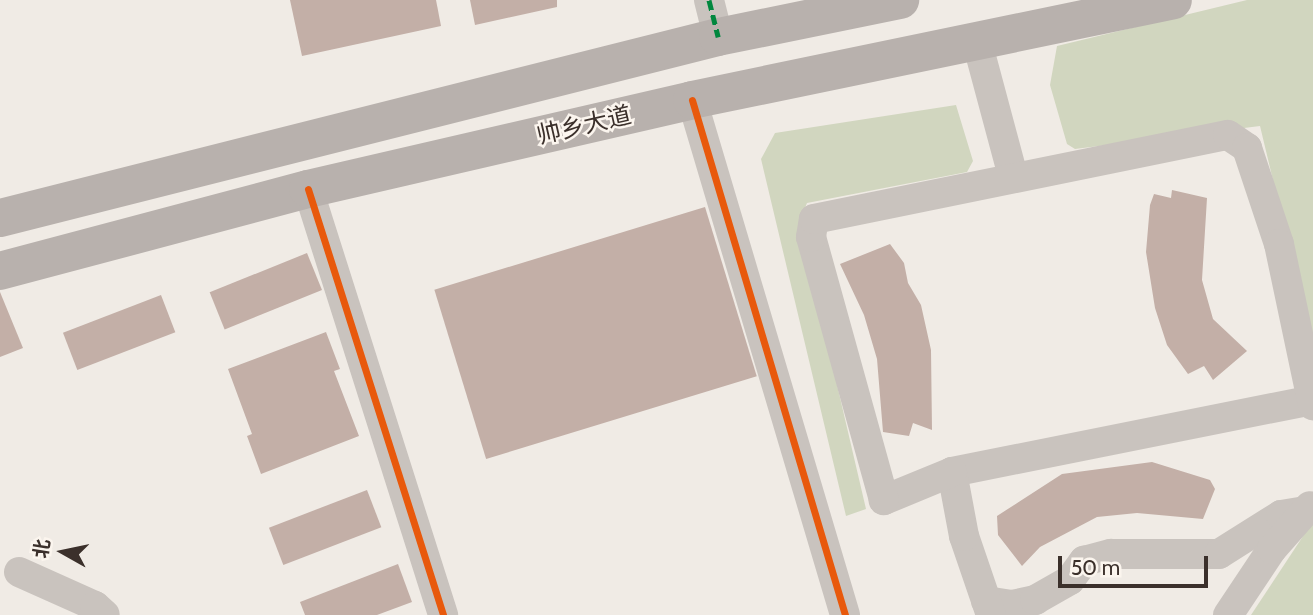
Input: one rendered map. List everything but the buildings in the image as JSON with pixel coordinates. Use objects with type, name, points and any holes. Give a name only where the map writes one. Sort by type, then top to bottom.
[{"type":"main road","points":[[0,218],[718,37],[900,0]]},
{"type":"main road","name":"帅乡大道","points":[[0,271],[308,189],[692,100],[976,38],[1173,0]]},
{"type":"street","points":[[709,0],[718,37]]},
{"type":"street","points":[[976,38],[1013,176]]},
{"type":"street","points":[[692,100],[845,615]]},
{"type":"street","points":[[1228,135],[1247,148],[1279,244],[1312,403],[953,472],[884,500],[811,237],[814,219],[1013,176],[1228,135]]},
{"type":"street","points":[[308,189],[443,615]]},
{"type":"street","points":[[953,472],[964,536],[989,608],[1035,600],[1070,580],[1084,561],[1111,554],[1219,554],[1281,514],[1310,505]]},
{"type":"street","points":[[1227,615],[1272,549],[1310,505]]},
{"type":"street","points":[[19,572],[95,606],[105,615]]},
{"type":"green space","points":[[1247,0],[1313,0],[1313,347],[1260,126],[1075,149],[1067,144],[1050,85],[1057,46]]},
{"type":"green space","points":[[956,105],[973,161],[967,172],[807,203],[799,222],[866,509],[846,516],[761,159],[775,133]]},
{"type":"green space","points":[[1313,521],[1313,615],[1251,615]]},
{"type":"marked path","points":[[709,0],[718,37]]},
{"type":"cycle path","points":[[692,100],[845,615]]},
{"type":"cycle path","points":[[308,189],[443,615]]}]
